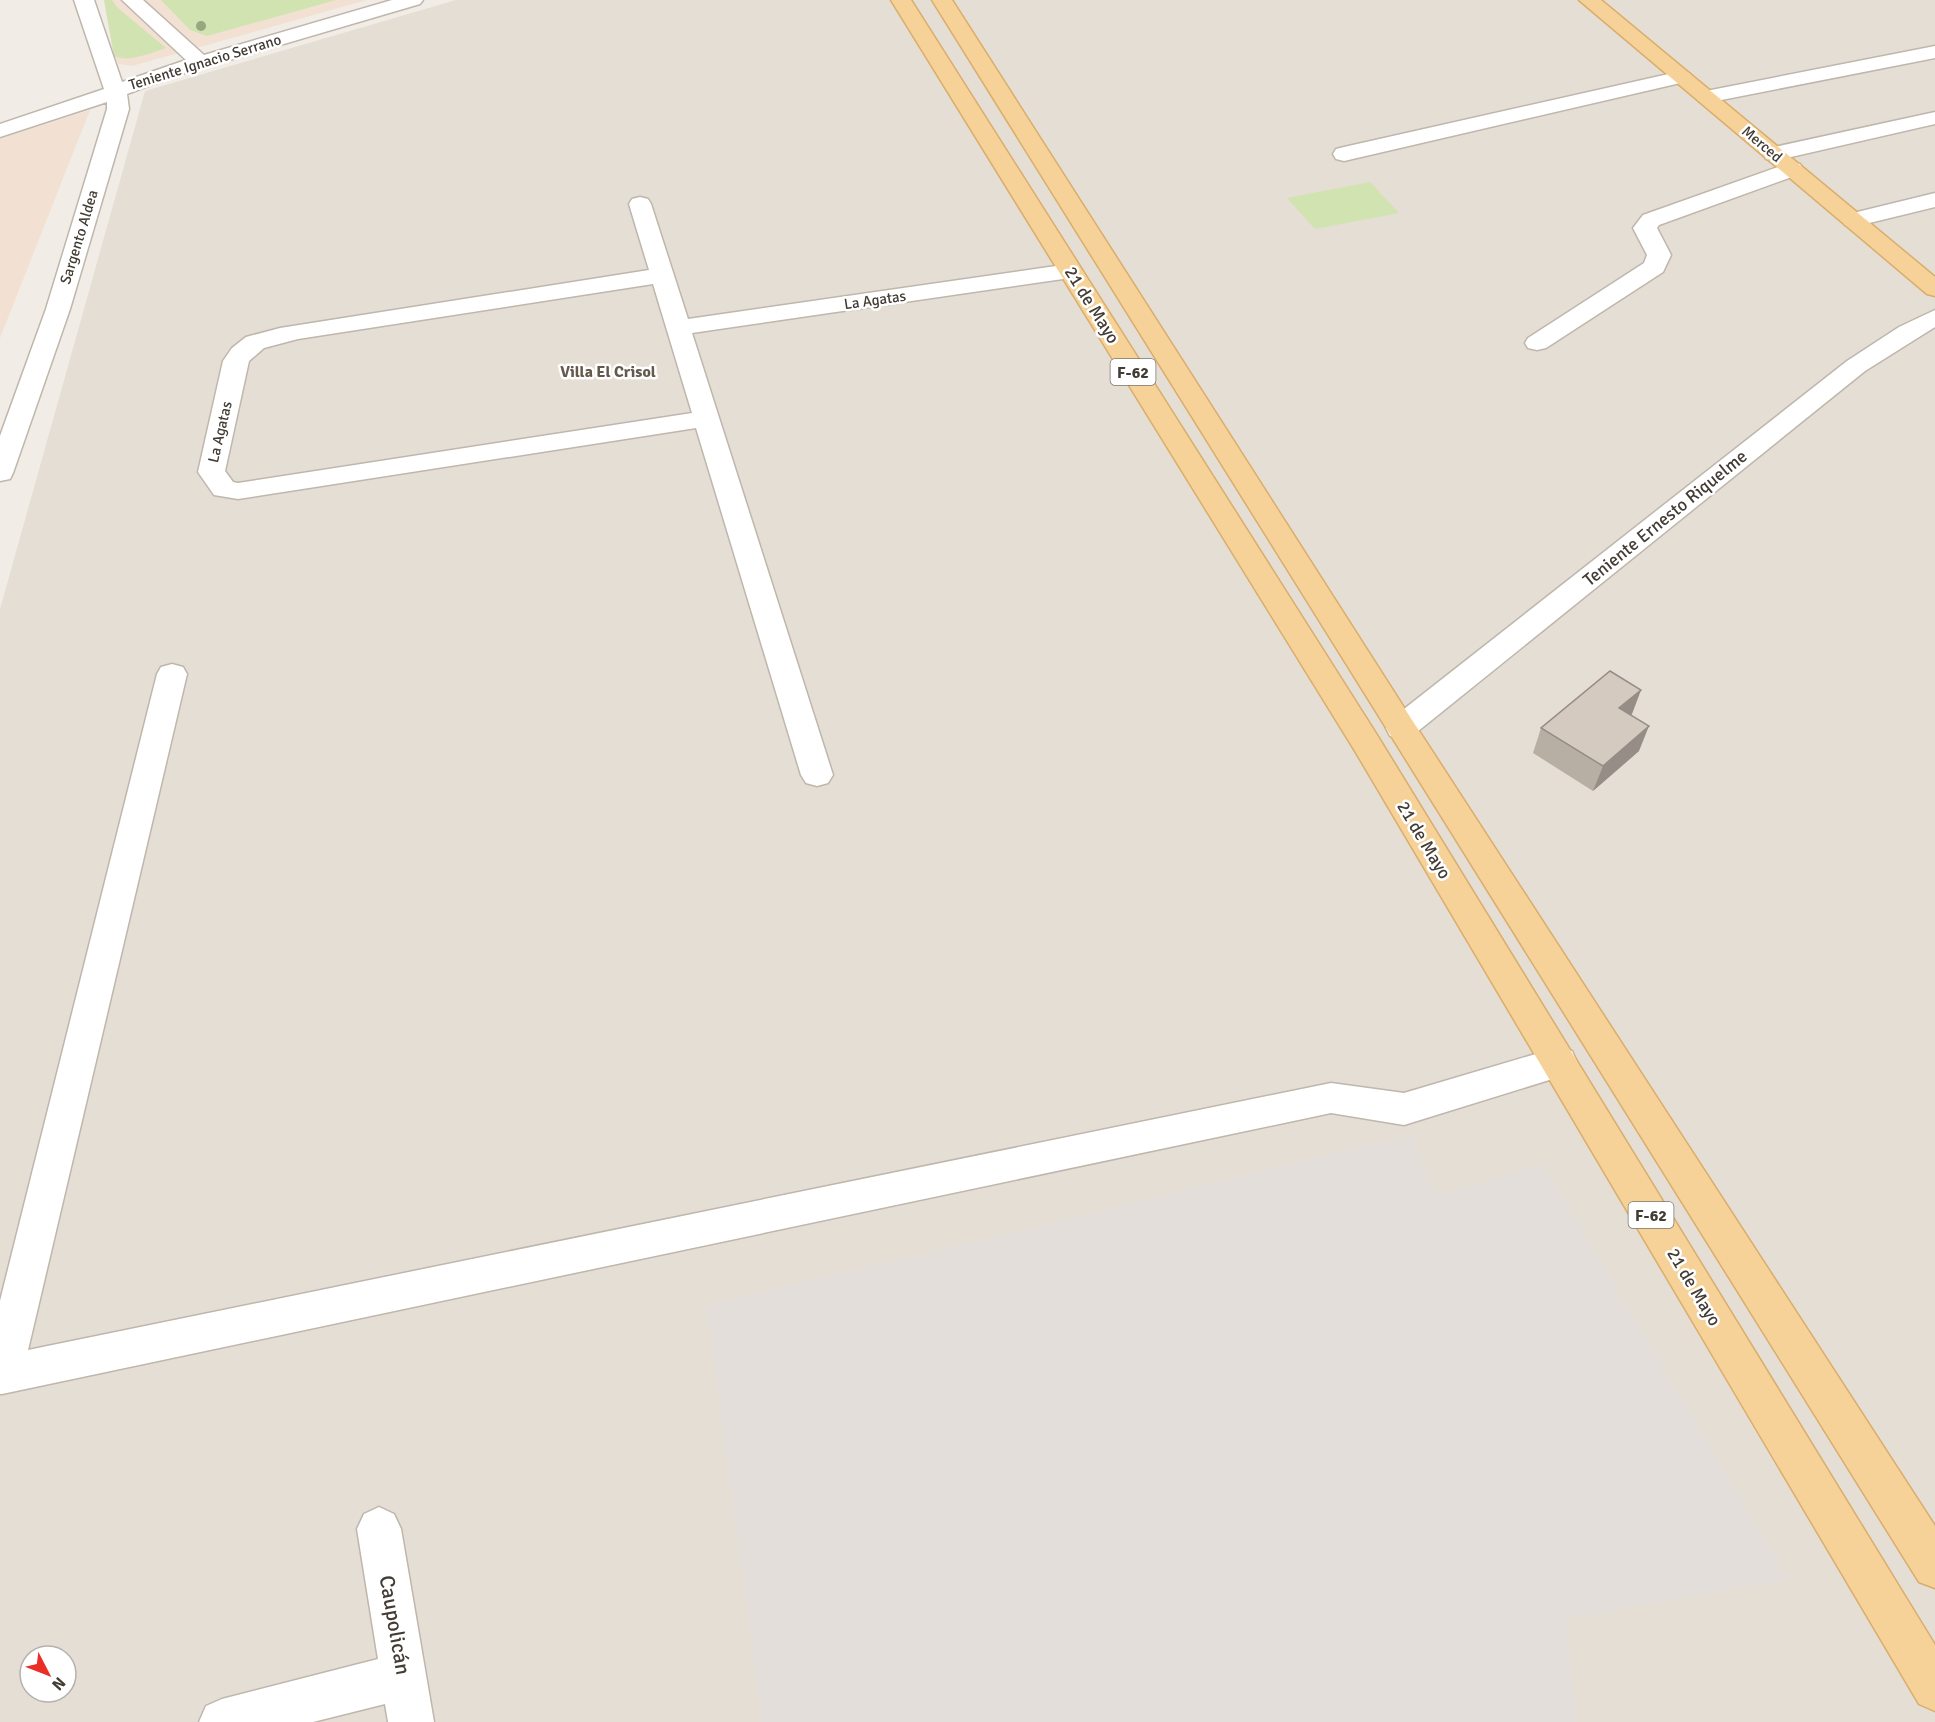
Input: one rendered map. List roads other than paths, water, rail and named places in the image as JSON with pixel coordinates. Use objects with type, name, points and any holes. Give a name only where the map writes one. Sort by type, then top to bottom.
[{"type":"main road","name":"21 de Mayo","points":[[901,0],[1360,733],[1935,1688]]},
{"type":"main road","name":"21 de Mayo","points":[[942,0],[1401,728],[1935,1566]]},
{"type":"main road","name":"Merced","points":[[1589,0],[1935,289]]},
{"type":"street","name":"Sargento Aldea","points":[[0,473],[58,309],[118,109],[118,99],[113,90],[84,0]]},
{"type":"street","points":[[132,0],[201,62]]},
{"type":"street","name":"Teniente Ignacio Serrano","points":[[0,131],[91,101],[113,90],[201,62],[413,0]]},
{"type":"street","points":[[1706,97],[1935,52]]},
{"type":"street","points":[[1344,154],[1682,77]]},
{"type":"street","points":[[1774,154],[1935,118]]},
{"type":"street","points":[[1537,343],[1655,267],[1659,255],[1645,228],[1651,220],[1792,169]]},
{"type":"street","points":[[1852,220],[1935,200]]},
{"type":"street","points":[[640,204],[817,775]]},
{"type":"street","name":"La Agatas","points":[[679,328],[1070,271]]},
{"type":"street","name":"La Agatas","points":[[663,275],[298,332],[250,343],[241,351],[236,361],[211,472],[224,489],[238,491],[707,418]]},
{"type":"street","name":"Teniente Ernesto Riquelme","points":[[1401,728],[1856,366],[1935,317]]},
{"type":"street","points":[[172,674],[6,1340],[2,1375],[1331,1098],[1404,1109],[1559,1062]]},
{"type":"street","name":"Caupolicán","points":[[379,1528],[411,1722]]},
{"type":"street","points":[[222,1722],[403,1676]]},
{"type":"district","name":"Villa El Crisol","points":[[608,371]]}]
